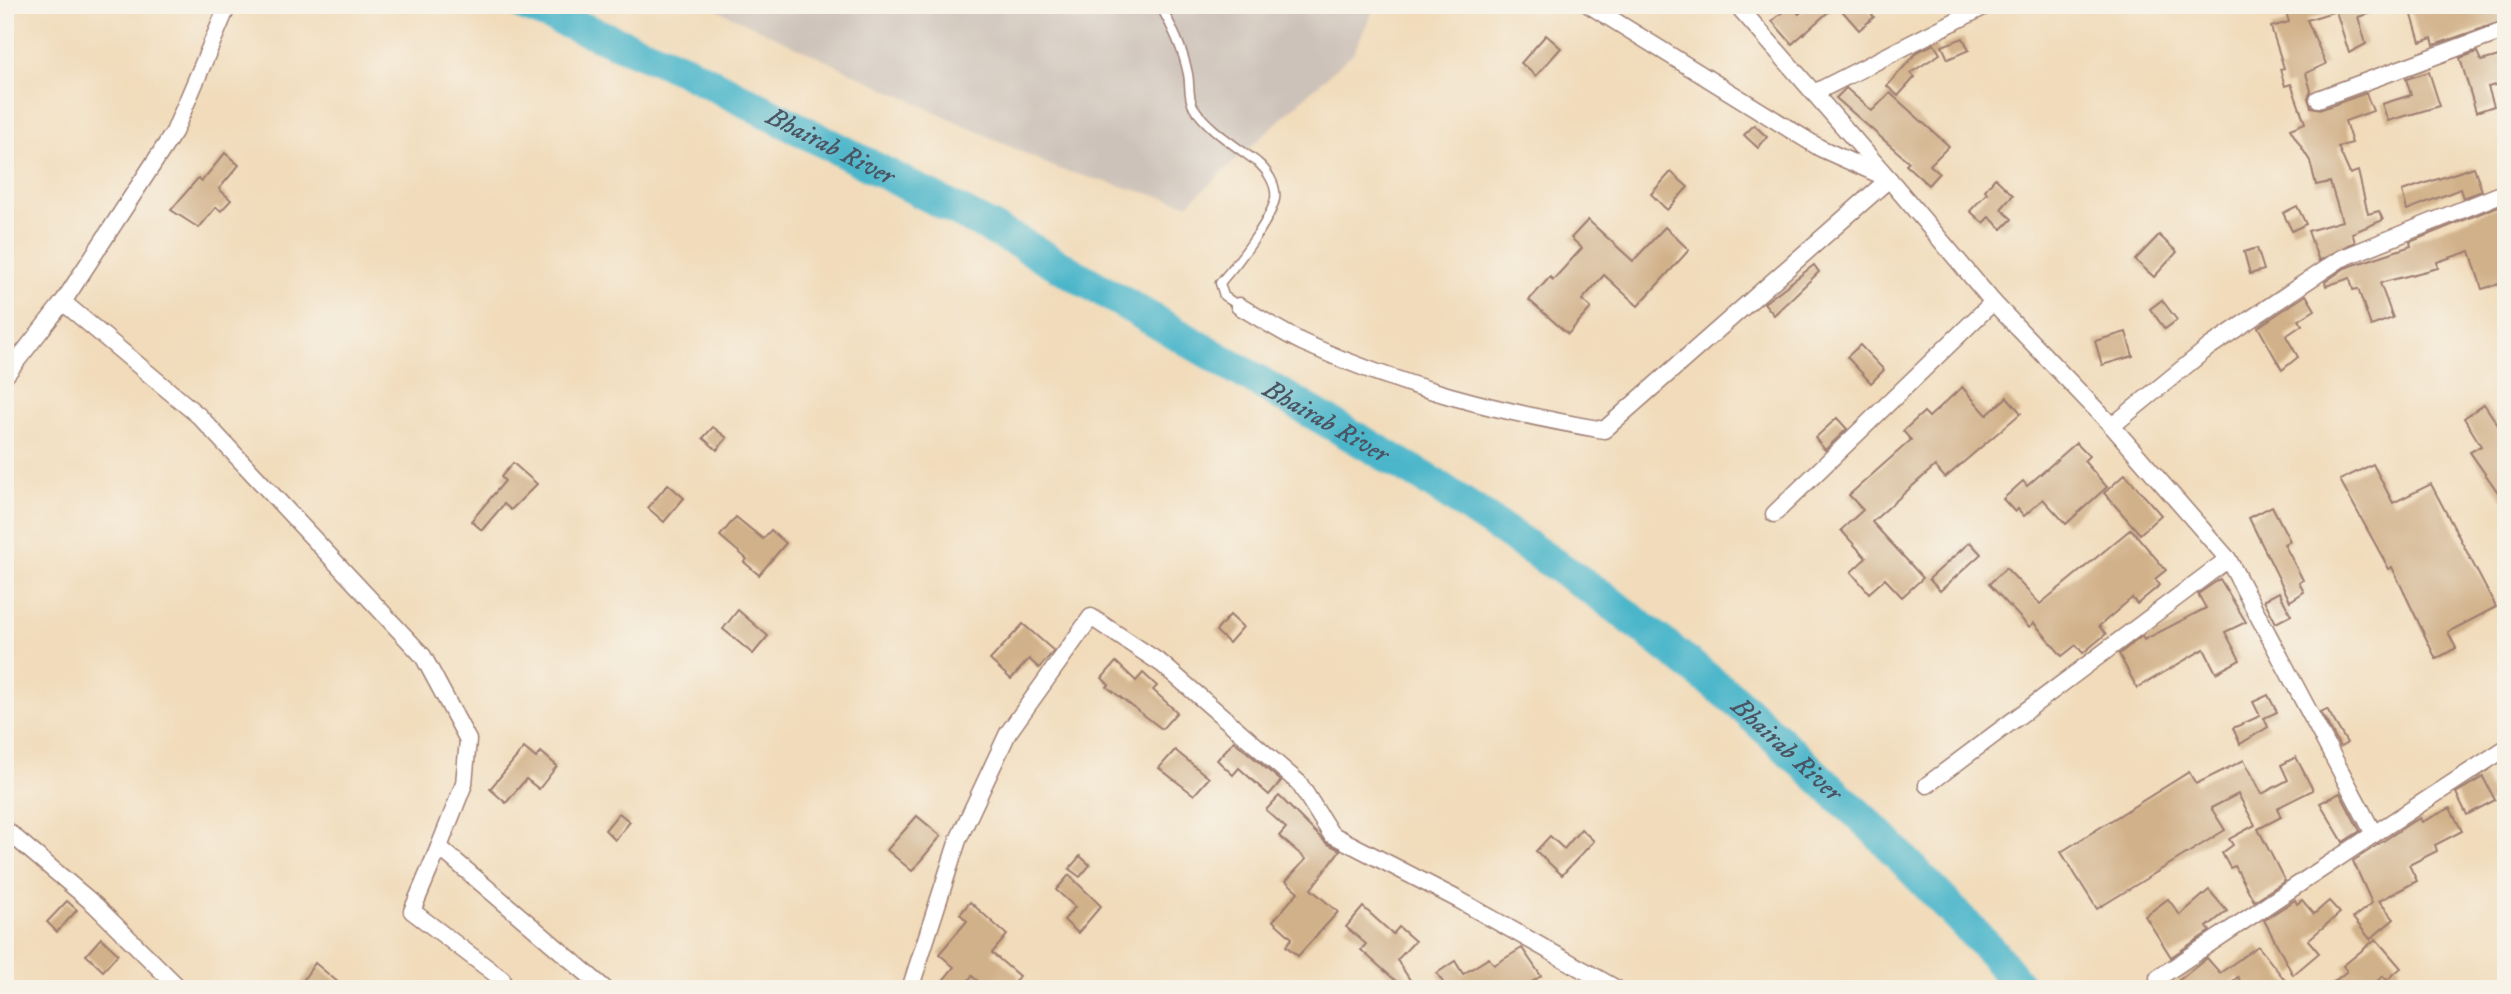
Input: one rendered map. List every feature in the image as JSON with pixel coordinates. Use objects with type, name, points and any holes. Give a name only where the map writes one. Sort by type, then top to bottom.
[{"type":"street","points":[[5,376],[63,302],[174,132],[228,5]]},
{"type":"street","points":[[1589,5],[1820,148],[1889,179]]},
{"type":"street","points":[[1737,5],[1993,302],[2112,426],[2228,559],[2374,834]]},
{"type":"street","points":[[1814,93],[1987,5]]},
{"type":"street","points":[[2318,99],[2506,30]]},
{"type":"street","points":[[1239,306],[1302,342],[1413,386],[1507,413],[1604,430],[1889,179]]},
{"type":"street","points":[[2112,426],[2209,347],[2340,259],[2506,192]]},
{"type":"street","points":[[63,302],[199,416],[332,555],[423,656],[468,740],[464,783],[412,911],[502,979],[501,989]]},
{"type":"street","points":[[1774,514],[1993,302]]},
{"type":"street","points":[[1927,785],[2228,559]]},
{"type":"street","points":[[910,989],[958,840],[1008,733],[1091,617],[1162,664],[1299,783],[1331,834],[1459,900],[1617,989]]},
{"type":"street","points":[[2158,978],[2506,748]]},
{"type":"street","points":[[5,829],[95,905],[180,989]]},
{"type":"street","points":[[439,847],[605,989]]},
{"type":"lane","points":[[1160,5],[1177,36],[1188,73],[1192,105],[1225,139],[1260,165],[1273,183],[1275,199],[1245,255],[1220,283],[1224,296],[1239,306]]},
{"type":"shaded area","points":[[707,5],[1376,5],[1353,53],[1188,204],[1058,169]]},
{"type":"building","points":[[1791,5],[1799,14],[1809,5],[1836,5],[1792,44],[1772,21]]},
{"type":"building","points":[[1837,5],[1863,5],[1874,17],[1859,30]]},
{"type":"building","points":[[2284,5],[2384,5],[2384,9],[2358,17],[2366,44],[2349,53],[2336,11],[2307,20],[2326,64],[2306,73],[2311,91],[2308,98],[2311,107],[2322,109],[2366,93],[2373,111],[2345,121],[2352,143],[2338,147],[2350,174],[2358,171],[2368,214],[2379,211],[2383,220],[2352,233],[2355,242],[2319,261],[2308,231],[2342,221],[2330,182],[2316,185],[2310,161],[2290,129],[2305,123],[2291,84],[2285,86],[2280,69],[2284,68],[2271,27],[2289,22]]},
{"type":"building","points":[[2409,5],[2506,5],[2506,20],[2434,45],[2432,38],[2420,42]]},
{"type":"building","points":[[1546,35],[1561,48],[1536,76],[1521,63]]},
{"type":"building","points":[[1963,38],[1969,50],[1948,59],[1942,46]]},
{"type":"building","points":[[1934,44],[1940,54],[1910,73],[1915,77],[1898,96],[1887,86],[1917,52]]},
{"type":"building","points":[[2477,52],[2481,61],[2506,54],[2506,82],[2488,87],[2494,106],[2476,112],[2460,58]]},
{"type":"building","points":[[2429,72],[2440,106],[2388,121],[2382,104],[2411,95],[2406,79]]},
{"type":"building","points":[[1846,88],[1872,111],[1890,93],[1949,146],[1930,165],[1939,173],[1928,185],[1906,165],[1909,162],[1836,98]]},
{"type":"building","points":[[1754,125],[1767,137],[1758,148],[1744,135]]},
{"type":"building","points":[[225,153],[239,165],[219,189],[231,200],[221,211],[216,207],[199,228],[171,210],[198,178],[202,181]]},
{"type":"building","points":[[2474,167],[2482,191],[2463,198],[2460,189],[2407,210],[2402,191]]},
{"type":"building","points":[[1671,172],[1688,187],[1667,210],[1651,194]]},
{"type":"building","points":[[1995,178],[2013,195],[2001,209],[2012,219],[2002,229],[1989,217],[1983,223],[1970,211],[1987,193],[1985,190]]},
{"type":"building","points":[[2506,203],[2506,282],[2482,289],[2470,251],[2437,262],[2438,268],[2380,283],[2393,318],[2371,326],[2358,289],[2353,290],[2350,278],[2326,286],[2325,282],[2345,268],[2411,246],[2410,242]]},
{"type":"building","points":[[2297,206],[2306,224],[2292,231],[2283,213]]},
{"type":"building","points":[[1588,220],[1633,261],[1665,227],[1689,250],[1638,306],[1604,275],[1582,300],[1591,308],[1568,334],[1529,300],[1550,277],[1553,280],[1582,248],[1571,238]]},
{"type":"building","points":[[2159,235],[2177,252],[2154,277],[2135,260]]},
{"type":"building","points":[[2257,248],[2264,270],[2250,274],[2244,252]]},
{"type":"building","points":[[1814,265],[1819,272],[1774,315],[1764,303]]},
{"type":"building","points":[[2306,295],[2315,310],[2299,320],[2302,325],[2286,336],[2298,357],[2282,370],[2258,327]]},
{"type":"building","points":[[2162,300],[2177,320],[2165,329],[2150,309]]},
{"type":"building","points":[[2126,332],[2133,356],[2102,365],[2095,341]]},
{"type":"building","points":[[1860,345],[1884,370],[1871,383],[1847,357]]},
{"type":"building","points":[[1962,387],[1987,415],[2007,397],[2021,413],[1945,478],[1935,466],[1872,522],[1923,578],[1902,597],[1885,579],[1869,593],[1851,572],[1866,558],[1841,530],[1863,510],[1849,495],[1911,440],[1903,431],[1924,412],[1929,417]]},
{"type":"building","points":[[2484,404],[2506,437],[2506,504],[2470,452],[2481,446],[2464,418]]},
{"type":"building","points":[[1837,418],[1847,429],[1825,450],[1815,438]]},
{"type":"building","points":[[713,427],[727,438],[717,450],[703,438]]},
{"type":"building","points":[[2076,443],[2089,456],[2084,461],[2107,487],[2066,524],[2043,499],[2024,516],[2018,509],[2015,512],[2003,499],[2023,481],[2027,486]]},
{"type":"building","points":[[513,463],[537,484],[511,510],[504,504],[482,530],[471,521],[505,481],[501,477]]},
{"type":"building","points":[[2373,464],[2393,503],[2431,484],[2496,607],[2448,632],[2456,648],[2436,659],[2392,567],[2389,569],[2340,480]]},
{"type":"building","points":[[2125,474],[2161,515],[2140,534],[2104,493]]},
{"type":"building","points":[[668,484],[684,498],[664,522],[648,508]]},
{"type":"building","points":[[2272,506],[2290,541],[2284,544],[2303,580],[2299,583],[2304,592],[2290,601],[2249,518]]},
{"type":"building","points":[[736,517],[763,539],[771,530],[786,543],[759,575],[744,562],[747,559],[720,536]]},
{"type":"building","points":[[2131,529],[2166,570],[2155,579],[2160,585],[2137,604],[2132,598],[2099,626],[2106,634],[2083,653],[2076,645],[2062,656],[2034,623],[2029,627],[1989,584],[2006,568],[2040,604]]},
{"type":"building","points":[[1970,542],[1981,554],[1940,591],[1929,579]]},
{"type":"building","points":[[2220,579],[2246,622],[2225,632],[2240,660],[2216,673],[2204,649],[2137,688],[2119,654],[2142,636],[2144,640],[2206,608],[2198,594]]},
{"type":"building","points":[[2279,592],[2291,615],[2276,623],[2264,600]]},
{"type":"building","points":[[738,610],[768,636],[753,654],[723,629]]},
{"type":"building","points":[[1230,615],[1243,627],[1229,643],[1216,631]]},
{"type":"building","points":[[1023,624],[1054,651],[1039,668],[1029,659],[1011,679],[990,660]]},
{"type":"building","points":[[1116,662],[1136,681],[1143,673],[1157,686],[1153,690],[1177,712],[1162,729],[1107,687],[1109,685],[1102,678]]},
{"type":"building","points":[[2268,695],[2277,712],[2264,718],[2268,727],[2240,744],[2233,728],[2260,716],[2253,702]]},
{"type":"building","points":[[2327,709],[2347,743],[2340,747],[2321,712]]},
{"type":"building","points":[[1234,741],[1281,781],[1269,795],[1239,768],[1233,775],[1217,760]]},
{"type":"building","points":[[524,748],[536,758],[541,752],[557,766],[539,789],[526,779],[506,803],[490,789]]},
{"type":"building","points":[[1175,750],[1209,778],[1194,795],[1159,768]]},
{"type":"building","points":[[2296,757],[2313,790],[2277,808],[2281,817],[2258,829],[2285,881],[2254,901],[2235,866],[2230,868],[2222,853],[2233,845],[2229,839],[2255,825],[2238,794],[2211,808],[2225,830],[2097,909],[2061,852],[2189,772],[2196,784],[2244,760],[2262,794],[2288,780],[2281,765]]},
{"type":"building","points":[[2483,777],[2495,800],[2467,815],[2456,793]]},
{"type":"building","points":[[2340,793],[2360,831],[2343,842],[2320,803]]},
{"type":"building","points":[[1279,796],[1326,843],[1340,850],[1311,889],[1338,912],[1298,956],[1286,946],[1292,938],[1273,921],[1298,892],[1286,881],[1306,859],[1279,836],[1286,828],[1266,810]]},
{"type":"building","points":[[2450,808],[2462,831],[2435,845],[2437,851],[2409,865],[2417,881],[2379,901],[2394,919],[2370,939],[2353,918],[2372,903],[2353,861],[2412,822],[2420,818],[2422,822]]},
{"type":"building","points":[[619,813],[630,822],[615,840],[605,830]]},
{"type":"building","points":[[917,816],[941,836],[912,871],[887,850]]},
{"type":"building","points":[[1581,829],[1594,841],[1562,875],[1536,851],[1550,836],[1564,849]]},
{"type":"building","points":[[1080,856],[1090,865],[1080,877],[1069,869]]},
{"type":"building","points":[[1069,875],[1101,906],[1078,933],[1064,920],[1075,907],[1056,890]]},
{"type":"building","points":[[2209,890],[2227,911],[2207,927],[2210,931],[2171,957],[2145,916],[2168,899],[2180,915]]},
{"type":"building","points":[[2295,900],[2297,904],[2302,900],[2314,914],[2329,901],[2340,913],[2308,940],[2319,953],[2293,975],[2264,920]]},
{"type":"building","points":[[67,901],[77,910],[57,932],[47,922]]},
{"type":"building","points":[[970,902],[1007,935],[992,953],[1019,976],[1009,989],[987,989],[972,976],[961,989],[936,989],[954,967],[939,954],[967,921],[960,914]]},
{"type":"building","points":[[1363,907],[1393,934],[1399,927],[1415,941],[1397,960],[1416,989],[1405,989],[1361,950],[1366,944],[1346,927]]},
{"type":"building","points":[[101,938],[118,954],[103,971],[86,955]]},
{"type":"building","points":[[2376,939],[2401,968],[2387,980],[2383,976],[2368,989],[2325,989],[2347,971],[2343,966]]},
{"type":"building","points":[[2258,946],[2292,989],[2244,989],[2238,977],[2229,984],[2233,989],[2168,989],[2207,958],[2220,973]]},
{"type":"building","points":[[1522,948],[1541,976],[1521,989],[1440,989],[1445,986],[1437,973],[1455,961],[1463,974],[1489,958],[1494,965]]},
{"type":"building","points":[[315,963],[346,989],[297,989]]},
{"type":"waterway","name":"Bhairab River","points":[[524,5],[683,69],[1022,244],[1425,478],[1602,596],[1736,701],[1874,829],[1991,951],[2021,989]]}]
